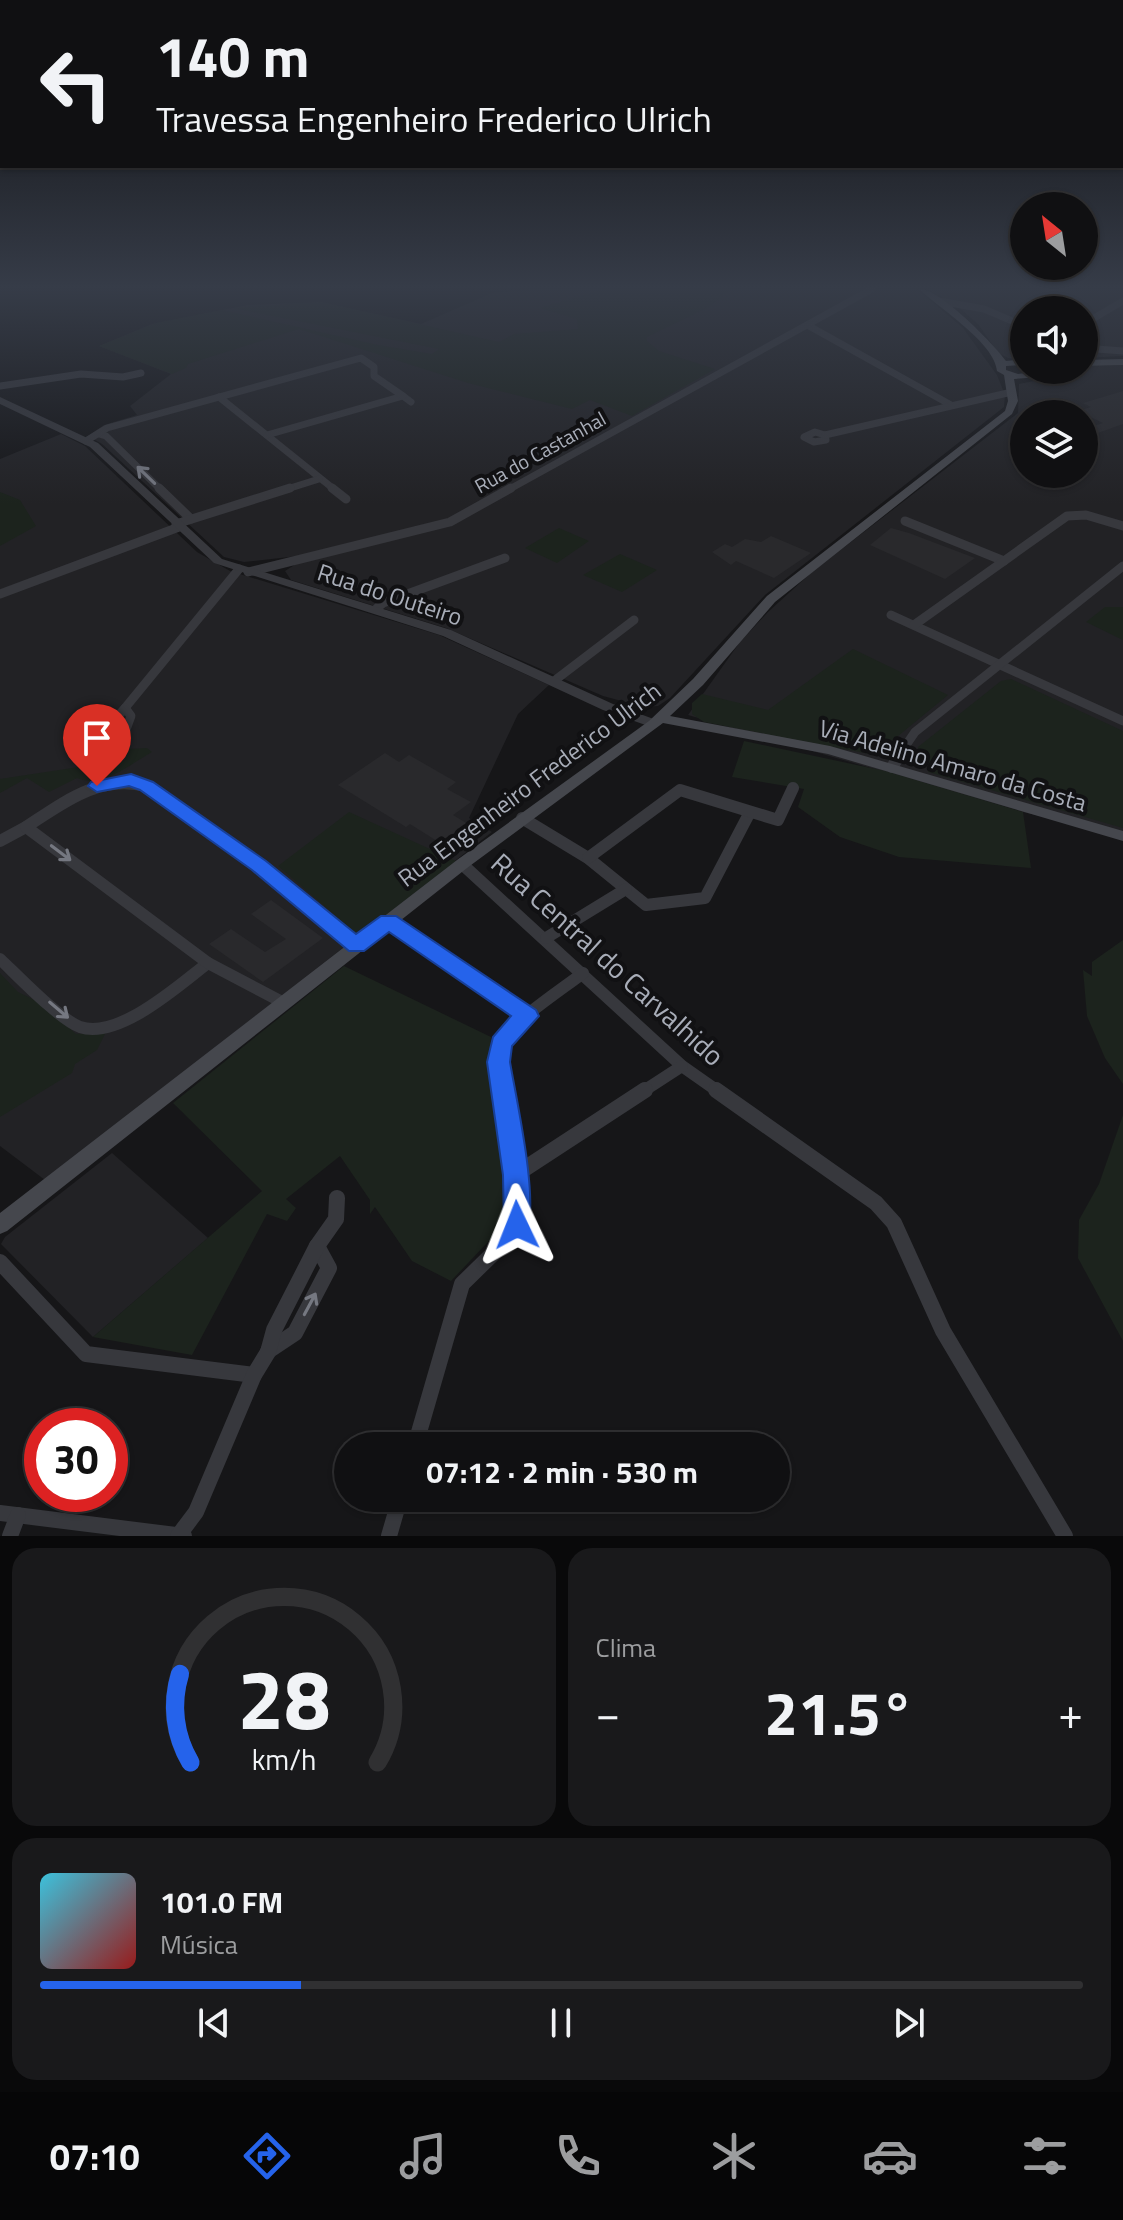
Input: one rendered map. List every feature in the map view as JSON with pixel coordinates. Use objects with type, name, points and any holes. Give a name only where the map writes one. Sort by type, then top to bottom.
[{"type":"main road","points":[[1004,361],[1000,368],[1010,384]]},
{"type":"main road","name":"Rua Engenheiro Frederico Ulrich","points":[[0,1225],[462,864],[657,721],[771,599],[1009,412],[1013,401],[1010,384]]},
{"type":"main road","points":[[674,705],[692,723]]},
{"type":"main road","name":"Via Adelino Amaro da Costa","points":[[657,721],[703,733],[770,739]]},
{"type":"main road","name":"Via Adelino Amaro da Costa","points":[[657,721],[692,723],[892,767],[1123,836]]},
{"type":"street","points":[[86,441],[107,428],[351,361]]},
{"type":"street","points":[[365,361],[374,367],[374,376],[411,402]]},
{"type":"street","name":"Rua do Castanhal","points":[[244,571],[450,522],[745,361]]},
{"type":"street","points":[[871,361],[951,405]]},
{"type":"street","points":[[0,386],[81,374],[123,377],[141,373]]},
{"type":"street","points":[[825,435],[951,405],[1010,384]]},
{"type":"street","points":[[267,435],[403,396]]},
{"type":"street","points":[[219,397],[346,499]]},
{"type":"street","name":"Rua do Outeiro","points":[[0,400],[102,451],[206,553],[244,571],[447,633],[596,700],[657,721]]},
{"type":"street","points":[[99,434],[106,436],[191,519]]},
{"type":"street","points":[[0,594],[191,519],[319,479]]},
{"type":"street","points":[[914,625],[1067,516],[1086,515],[1123,526]]},
{"type":"street","points":[[905,521],[1004,561]]},
{"type":"street","points":[[376,609],[383,603],[505,558]]},
{"type":"street","points":[[892,767],[915,732],[1123,566]]},
{"type":"street","points":[[125,708],[131,716],[120,750],[107,757],[94,756],[91,748],[125,708],[244,571]]},
{"type":"street","points":[[891,615],[1123,721]]},
{"type":"street","points":[[554,681],[634,620]]},
{"type":"street","points":[[0,841],[97,786],[131,780],[146,786],[259,865],[356,946]]},
{"type":"street","points":[[588,858],[680,790],[778,820],[793,788]]},
{"type":"street","points":[[522,818],[588,858],[646,905],[705,898],[750,812]]},
{"type":"street","points":[[26,827],[208,963],[284,1003]]},
{"type":"street","name":"Rua Central do Carvalhido","points":[[462,864],[682,1066],[876,1203],[894,1223],[943,1331],[1065,1536]]},
{"type":"street","points":[[546,938],[626,889]]},
{"type":"street","points":[[388,921],[528,1016]]},
{"type":"street","points":[[0,959],[79,1027],[100,1029],[135,1015],[208,963]]},
{"type":"street","points":[[419,1432],[462,1284],[509,1238],[517,1225],[515,1175],[499,1062],[501,1043],[513,1028],[583,973]]},
{"type":"street","points":[[515,1175],[682,1066]]},
{"type":"street","points":[[10,1536],[9,1514],[180,1536],[196,1512],[254,1375],[268,1352],[295,1333],[329,1268],[317,1246],[336,1219],[337,1198]]},
{"type":"street","points":[[0,1262],[86,1354],[254,1375]]},
{"type":"street","points":[[389,1536],[396,1512]]},
{"type":"shaded area","points":[[137,361],[987,361],[1005,395],[1004,407],[765,595],[670,698],[658,706],[644,707],[603,696],[446,628],[291,580],[285,571],[296,564],[298,556],[244,562],[224,557],[102,444],[88,436],[104,425],[137,415],[130,406],[171,374]]},
{"type":"shaded area","points":[[137,361],[199,361],[172,374]]},
{"type":"shaded area","points":[[398,361],[689,361],[715,369],[632,416],[590,400],[572,409],[468,383]]},
{"type":"shaded area","points":[[1123,365],[1123,836],[1023,812],[688,715],[740,642],[768,612],[812,572],[1010,419],[1010,488],[1098,488],[1098,400],[1018,400],[1019,384],[1098,384],[1098,366]]},
{"type":"shaded area","points":[[61,434],[85,446],[197,552],[230,571],[439,635],[549,685],[518,714],[469,818],[492,832],[45,1180],[0,1146],[0,459]]},
{"type":"shaded area","points":[[0,492],[20,500],[36,526],[0,546]]},
{"type":"shaded area","points":[[559,528],[589,541],[557,563],[525,548]]},
{"type":"shaded area","points":[[620,554],[657,570],[622,592],[583,575]]},
{"type":"shaded area","points":[[1105,607],[1123,607],[1123,640],[1086,622]]},
{"type":"shaded area","points":[[853,649],[948,695],[875,755],[704,722],[692,714],[692,703],[702,694],[768,710]]},
{"type":"shaded area","points":[[1011,679],[1123,731],[1123,828],[928,772],[929,762],[917,756],[918,747],[1001,681]]},
{"type":"shaded area","points":[[744,741],[885,771],[1023,812],[1031,868],[899,857],[840,837],[798,807],[804,789],[732,777]]},
{"type":"shaded area","points":[[147,748],[152,752],[106,778],[86,781],[77,778],[49,792],[27,778],[0,793],[0,779],[125,760],[129,749]]},
{"type":"shaded area","points":[[349,812],[456,861],[359,936],[278,866]]},
{"type":"shaded area","points":[[1123,940],[1123,1084],[1105,1058],[1087,1016],[1083,970],[1092,976],[1092,962]]},
{"type":"shaded area","points":[[344,966],[491,1037],[492,1084],[504,1177],[505,1224],[451,1281],[412,1261],[375,1207],[370,1214],[370,1200],[340,1156],[286,1199],[296,1208],[287,1221],[267,1214],[192,1355],[93,1337],[262,1191],[173,1103]]},
{"type":"shaded area","points":[[0,973],[18,992],[45,1005],[76,1034],[106,1032],[97,1050],[75,1064],[72,1073],[0,1117]]},
{"type":"shaded area","points":[[1123,1115],[1123,1341],[1078,1258],[1079,1220],[1099,1184]]},
{"type":"shaded area","points":[[112,1153],[208,1238],[93,1337],[1,1244],[5,1237]]},
{"type":"building","points":[[1123,391],[1123,424],[1098,433],[1098,425],[1103,423],[1098,421],[1098,400],[1093,400]]},
{"type":"building","points":[[891,528],[975,558],[945,579],[870,545]]},
{"type":"building","points":[[771,536],[811,553],[774,578],[736,561],[731,565],[712,552],[725,544],[732,547],[745,539],[761,542]]},
{"type":"building","points":[[385,753],[399,762],[409,755],[456,782],[447,789],[471,802],[453,815],[471,826],[445,846],[410,824],[406,827],[338,785]]},
{"type":"building","points":[[271,900],[323,938],[263,982],[209,944],[231,929],[265,952],[286,939],[251,914]]},
{"type":"route","points":[[97,786],[131,780],[146,786],[259,865],[356,946],[388,921],[528,1016],[501,1043],[499,1062],[515,1175],[519,1212],[517,1225]]}]
